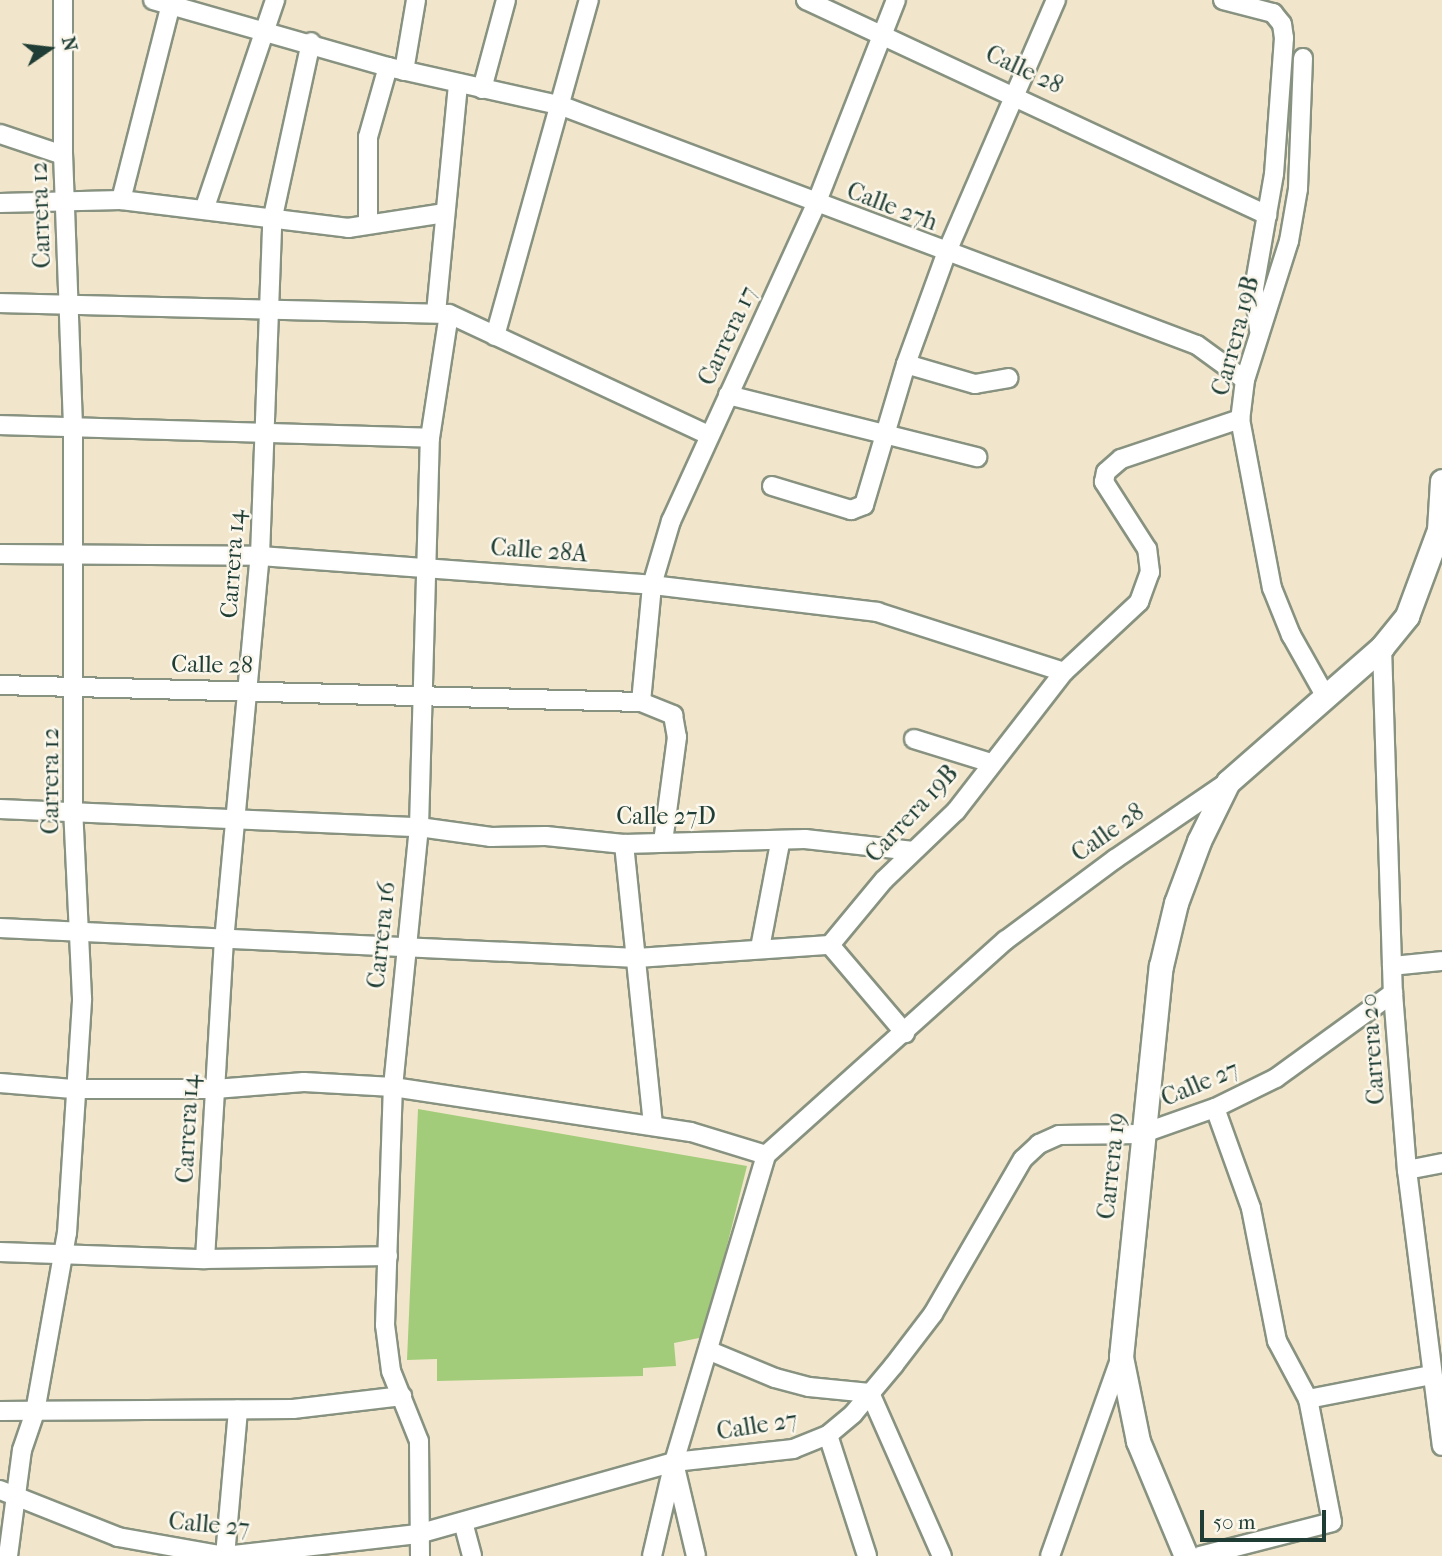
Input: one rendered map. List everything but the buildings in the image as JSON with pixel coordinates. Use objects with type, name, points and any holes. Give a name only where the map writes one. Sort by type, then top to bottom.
[{"type":"street","name":"Carrera 12","points":[[8,1556],[8,1494],[26,1430],[34,1412],[62,1256],[73,1089],[80,1034],[81,930],[73,809],[76,689],[74,426],[63,155],[64,0]]},
{"type":"street","name":"Calle 27h","points":[[153,0],[172,2],[396,69],[562,106],[946,254],[1206,350],[1245,380]]},
{"type":"street","points":[[205,207],[275,0]]},
{"type":"street","points":[[368,222],[368,137],[396,69],[416,0]]},
{"type":"street","points":[[482,89],[506,0]]},
{"type":"street","points":[[495,336],[562,106],[589,0]]},
{"type":"street","name":"Calle 28","points":[[806,0],[1017,95],[1267,215]]},
{"type":"street","name":"Carrera 17","points":[[641,702],[652,585],[671,521],[816,204],[896,0]]},
{"type":"street","points":[[772,486],[851,510],[864,505],[906,363],[946,254],[1056,0]]},
{"type":"street","points":[[1223,0],[1273,13],[1282,24],[1289,173],[1267,215],[1255,305],[1260,333]]},
{"type":"street","points":[[121,200],[172,2]]},
{"type":"street","name":"Carrera 14","points":[[205,1259],[224,941],[239,819],[246,692],[260,556],[272,222],[311,42]]},
{"type":"street","name":"Carrera 19B","points":[[1303,58],[1289,173],[1289,241],[1245,380],[1240,419],[1272,588],[1291,635],[1326,696]]},
{"type":"street","name":"Carrera 16","points":[[420,1556],[419,1441],[386,1348],[388,1256],[393,1087],[419,827],[429,567],[430,438],[442,314],[445,213],[458,83]]},
{"type":"street","points":[[0,134],[63,155]]},
{"type":"street","points":[[0,203],[65,204],[121,200],[205,207],[272,222],[348,228],[368,222],[445,213]]},
{"type":"street","points":[[0,303],[442,314],[709,435]]},
{"type":"street","points":[[906,363],[975,384],[1008,378]]},
{"type":"street","points":[[728,395],[976,457]]},
{"type":"street","name":"Carrera 19B","points":[[830,945],[913,851],[956,810],[1064,672],[1139,602],[1150,572],[1147,549],[1104,482],[1106,472],[1121,459],[1240,419]]},
{"type":"street","points":[[0,425],[430,438]]},
{"type":"street","name":"Calle 28","points":[[766,1155],[1006,940],[1115,859],[1228,782],[1382,647],[1406,616],[1440,529],[1442,481]]},
{"type":"street","name":"Calle 28A","points":[[0,554],[75,552],[260,556],[652,585],[877,612],[1064,672]]},
{"type":"street","name":"Carrera 20","points":[[1382,647],[1393,993],[1407,1170],[1442,1446]]},
{"type":"street","name":"Calle 28","points":[[0,685],[423,699],[641,702]]},
{"type":"street","points":[[641,702],[673,715],[677,737],[663,842]]},
{"type":"street","points":[[914,740],[991,763]]},
{"type":"street","name":"Carrera 19","points":[[1186,1556],[1138,1441],[1121,1357],[1161,966],[1173,915],[1199,841],[1228,782]]},
{"type":"street","name":"Calle 27D","points":[[0,808],[73,809],[419,827],[491,837],[546,836],[624,844],[780,844],[805,839],[913,851]]},
{"type":"street","points":[[624,844],[653,1126]]},
{"type":"street","points":[[760,948],[780,844]]},
{"type":"street","points":[[0,928],[81,930],[224,941],[405,946],[637,958],[830,945],[905,1033]]},
{"type":"street","points":[[1392,966],[1442,961]]},
{"type":"street","name":"Calle 27","points":[[8,1494],[118,1537],[225,1556],[345,1549],[418,1534],[674,1462],[793,1449],[828,1435],[870,1393],[933,1314],[1031,1152],[1059,1135],[1142,1134],[1215,1108],[1276,1078],[1393,993]]},
{"type":"street","points":[[0,1083],[73,1089],[215,1089],[304,1082],[393,1087],[704,1135],[766,1155],[710,1351],[674,1462],[652,1556]]},
{"type":"street","points":[[1200,1556],[1332,1522],[1308,1399],[1277,1341],[1251,1208],[1215,1108]]},
{"type":"street","points":[[1407,1170],[1442,1163]]},
{"type":"street","points":[[0,1252],[205,1259],[388,1256]]},
{"type":"street","points":[[710,1351],[775,1378],[809,1387],[870,1393],[942,1556]]},
{"type":"street","points":[[1050,1556],[1121,1357]]},
{"type":"street","points":[[1308,1399],[1431,1375]]},
{"type":"street","points":[[0,1410],[34,1412],[293,1409],[402,1396]]},
{"type":"street","points":[[225,1556],[239,1410]]},
{"type":"street","points":[[828,1435],[867,1556]]},
{"type":"street","points":[[674,1462],[696,1556]]},
{"type":"street","points":[[463,1522],[472,1556]]},
{"type":"green space","points":[[418,1109],[747,1166],[704,1337],[674,1343],[676,1366],[643,1368],[643,1376],[437,1381],[437,1359],[407,1360]]}]
